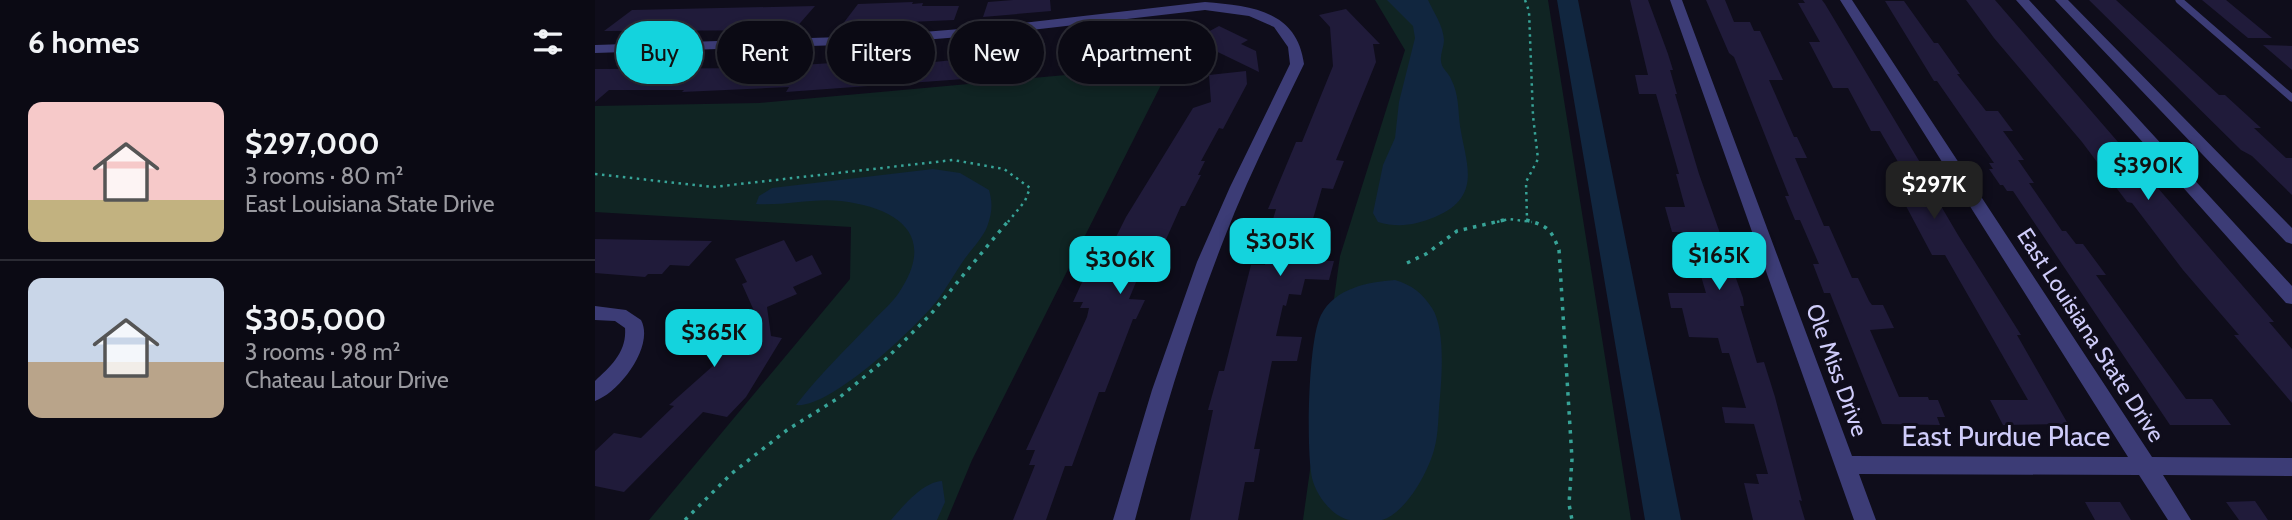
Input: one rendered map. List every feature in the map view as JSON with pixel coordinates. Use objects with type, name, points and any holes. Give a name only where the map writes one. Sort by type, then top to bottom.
[{"type":"street","name":"Ole Miss Drive","points":[[1676,0],[1865,520]]},
{"type":"street","name":"East Louisiana State Drive","points":[[1846,0],[2180,520]]},
{"type":"street","points":[[2022,0],[2292,298]]},
{"type":"street","points":[[2061,0],[2292,239]]},
{"type":"street","points":[[595,49],[777,46],[871,41],[1029,27],[1205,6],[1232,8],[1262,15],[1279,24],[1293,37],[1297,64],[1251,157],[1206,261],[1145,445],[1124,520]]},
{"type":"street","points":[[595,313],[619,316],[634,325],[637,339],[628,359],[595,393]]},
{"type":"street","name":"East Purdue Place","points":[[1845,465],[2292,467]]},
{"type":"lane","points":[[2179,0],[2292,97]]},
{"type":"path","points":[[1525,0],[1529,11],[1533,116],[1538,159],[1527,173],[1524,184],[1530,200],[1527,220]]},
{"type":"path","points":[[595,174],[713,187],[953,160],[992,165],[1018,174],[1030,188],[1025,201],[954,288],[888,357],[840,397],[787,430],[731,474],[685,520]]},
{"type":"path","points":[[1407,263],[1426,254],[1457,231],[1487,223],[1527,220],[1543,225],[1553,233],[1559,250],[1572,459],[1569,504],[1571,520]]},
{"type":"green space","points":[[1375,0],[1548,0],[1631,520],[1303,520],[1340,256],[1405,50]]},
{"type":"green space","points":[[1058,76],[1058,84],[1161,84],[972,460],[947,520],[649,520],[850,279],[851,227],[595,212],[595,106],[759,103],[967,84],[1044,84],[1044,77]]},
{"type":"water","points":[[1387,0],[1428,0],[1438,19],[1444,40],[1441,64],[1455,90],[1467,166],[1466,189],[1460,200],[1435,217],[1407,225],[1378,222],[1373,213],[1383,165],[1395,138],[1399,102],[1415,38],[1413,26]]},
{"type":"water","points":[[1557,0],[1578,0],[1681,520],[1645,520]]},
{"type":"water","points":[[933,169],[960,173],[989,190],[991,213],[983,235],[936,302],[891,348],[829,394],[811,403],[796,405],[898,294],[909,274],[914,256],[913,241],[906,228],[880,210],[830,200],[756,204],[759,196],[772,188]]},
{"type":"water","points":[[1395,280],[1412,287],[1424,298],[1432,308],[1439,327],[1442,351],[1436,444],[1415,491],[1399,509],[1382,520],[1350,520],[1331,510],[1317,491],[1312,478],[1309,395],[1313,347],[1321,315],[1335,298],[1363,285]]},
{"type":"water","points":[[942,481],[945,502],[937,520],[891,520],[921,490]]},
{"type":"building","points":[[1050,0],[1051,11],[983,17],[988,2]]},
{"type":"building","points":[[1630,0],[1648,0],[1668,54],[1673,70],[1670,70],[1675,94],[1699,174],[1743,298],[1744,306],[1740,306],[1757,363],[1764,362],[1775,397],[1805,520],[1753,520],[1744,483],[1759,484],[1756,474],[1768,474],[1754,424],[1725,423],[1722,407],[1746,408],[1729,353],[1722,353],[1718,338],[1689,337],[1682,308],[1671,308],[1668,293],[1706,293],[1688,232],[1672,232],[1665,207],[1685,207],[1676,174],[1679,174],[1656,94],[1639,94],[1635,75],[1648,75]]},
{"type":"building","points":[[1706,0],[1725,0],[1734,22],[1750,22],[1754,31],[1760,31],[1783,80],[1769,80],[1794,137],[1797,137],[1807,158],[1795,158],[1824,226],[1829,226],[1852,278],[1858,278],[1872,305],[1883,305],[1894,328],[1870,330],[1899,397],[1928,397],[1929,400],[1938,400],[1945,417],[1937,417],[1940,425],[1882,424],[1830,293],[1824,293],[1813,264],[1819,264],[1800,220],[1795,220],[1785,196],[1789,196],[1734,57],[1729,53]]},
{"type":"building","points":[[1803,0],[1822,0],[1825,4],[1936,189],[1931,189],[1958,235],[2021,335],[2017,335],[2068,424],[2003,425],[1990,400],[2028,400],[1945,255],[1932,255],[1906,206],[1911,206],[1895,176],[1903,176],[1898,167],[1901,167],[1880,131],[1871,131],[1848,88],[1833,88],[1809,42],[1820,42],[1798,3],[1805,3]]},
{"type":"building","points":[[1966,0],[1995,0],[2274,322],[2269,322],[2292,349],[2292,403],[2234,335],[2239,335],[2183,270],[2132,203],[2127,202],[2082,142],[1994,38]]},
{"type":"building","points":[[2089,0],[2116,0],[2219,95],[2225,95],[2261,128],[2254,128],[2286,158],[2292,158],[2292,195],[2252,156],[2241,150]]},
{"type":"building","points":[[2202,0],[2226,0],[2272,38],[2248,38]]},
{"type":"building","points":[[1885,1],[1904,1],[1934,43],[1938,43],[1960,74],[1957,74],[1986,111],[1998,111],[2013,131],[2003,131],[2024,160],[2018,160],[2034,183],[2029,183],[2062,231],[2066,231],[2076,244],[2083,244],[2106,275],[2096,275],[2186,399],[2212,399],[2231,425],[2170,425],[2013,191],[2007,191],[2000,185],[1989,169],[1993,169],[1989,163],[1994,163],[1937,81],[1934,81]]},
{"type":"building","points":[[913,2],[912,4],[923,3],[922,6],[959,6],[954,20],[845,21],[858,4]]},
{"type":"building","points":[[815,6],[802,21],[717,21],[717,30],[703,30],[703,21],[617,21],[632,10]]},
{"type":"building","points":[[1346,9],[1380,44],[1373,44],[1376,62],[1336,160],[1344,161],[1333,189],[1322,188],[1301,260],[1334,261],[1329,280],[1305,279],[1301,295],[1289,294],[1286,306],[1283,305],[1276,336],[1302,337],[1297,361],[1272,361],[1254,449],[1260,449],[1254,482],[1245,482],[1238,520],[1190,520],[1213,410],[1208,410],[1219,371],[1224,371],[1251,265],[1265,265],[1274,234],[1269,233],[1276,209],[1268,209],[1296,142],[1302,142],[1333,66],[1330,27],[1319,15]]},
{"type":"building","points":[[616,22],[616,31],[604,31]]},
{"type":"building","points":[[1219,26],[1248,40],[1241,44],[1256,51],[1259,72],[1216,51],[1216,28]]},
{"type":"building","points":[[2263,45],[2292,46],[2292,70]]},
{"type":"building","points":[[949,60],[949,80],[935,81],[935,62]]},
{"type":"building","points":[[827,63],[827,84],[896,84],[786,92],[789,87],[682,92],[684,90],[609,90],[595,102],[595,69],[616,69],[616,84],[703,84],[703,68],[717,68],[717,84],[813,84],[813,64]]},
{"type":"building","points":[[1246,71],[1247,84],[1223,129],[1219,128],[1201,161],[1205,161],[1198,175],[1201,175],[1185,206],[1181,206],[1155,264],[1144,263],[1129,299],[1145,300],[1136,319],[1133,319],[1105,392],[1099,392],[1072,466],[1065,466],[1046,520],[1013,520],[1035,465],[1029,465],[1035,450],[1026,450],[1087,317],[1089,308],[1080,308],[1083,302],[1073,302],[1084,278],[1091,278],[1096,269],[1100,269],[1126,217],[1193,108],[1211,102],[1210,84],[1216,84],[1216,74]]},
{"type":"building","points":[[595,239],[712,241],[689,266],[670,265],[662,274],[648,274],[645,277],[595,273]]},
{"type":"building","points":[[784,240],[796,262],[812,255],[822,274],[793,287],[797,294],[767,307],[771,336],[782,338],[746,397],[727,417],[703,412],[624,492],[595,486],[595,451],[614,433],[641,438],[674,406],[669,405],[714,365],[723,348],[722,335],[759,322],[742,284],[747,282],[735,259]]},
{"type":"building","points":[[2255,501],[2268,520],[2239,520],[2226,502]]},
{"type":"building","points":[[2085,502],[2120,502],[2131,520],[2095,520]]}]
